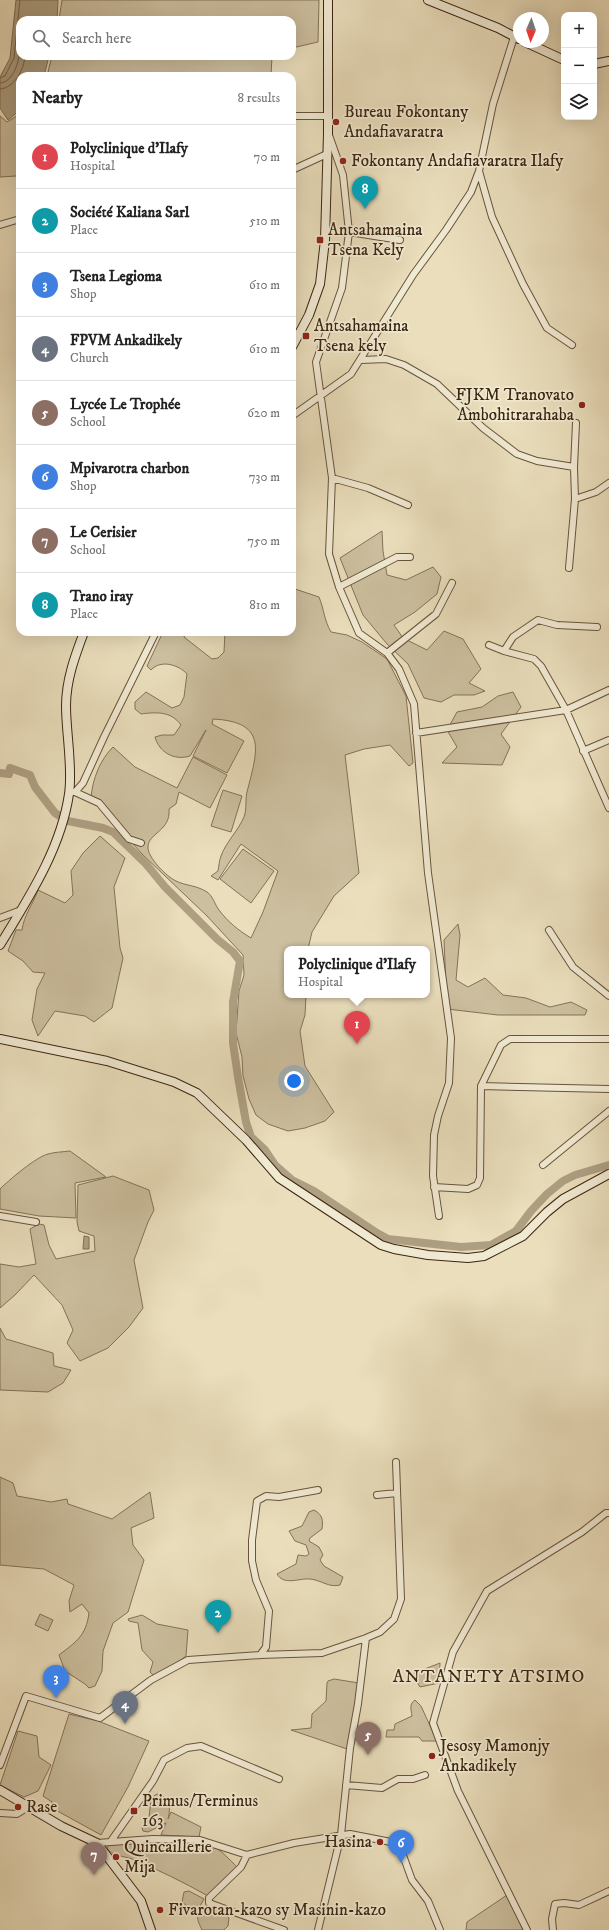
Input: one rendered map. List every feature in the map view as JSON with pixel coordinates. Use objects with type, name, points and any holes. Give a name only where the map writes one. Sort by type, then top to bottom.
[{"type":"street","points":[[296,340],[310,315],[320,284],[325,240],[328,134],[328,0]]},
{"type":"street","points":[[428,0],[513,36]]},
{"type":"street","points":[[296,413],[351,374],[413,274],[465,202],[479,171],[493,104],[513,48]]},
{"type":"street","points":[[538,48],[561,59]]},
{"type":"street","points":[[597,63],[609,61]]},
{"type":"street","points":[[296,116],[328,116]]},
{"type":"street","points":[[328,134],[340,163],[343,175],[349,232],[342,288],[316,362],[316,372],[321,396],[332,478],[329,554],[339,587],[359,633],[387,653],[399,669],[414,704],[428,873],[451,1038],[449,1084],[438,1116],[434,1135],[433,1176],[438,1216]]},
{"type":"street","points":[[296,168],[327,154]]},
{"type":"street","points":[[479,171],[492,217],[523,284],[547,328],[572,345]]},
{"type":"street","points":[[0,225],[16,220]]},
{"type":"street","points":[[349,232],[400,240]]},
{"type":"street","points":[[361,360],[386,359],[404,365],[437,384],[483,428],[517,454],[543,462],[574,467]]},
{"type":"street","points":[[569,568],[575,499],[574,467],[576,423]]},
{"type":"street","points":[[332,478],[368,488],[408,505]]},
{"type":"street","points":[[575,499],[596,492],[609,483]]},
{"type":"street","points":[[339,587],[397,557],[410,557]]},
{"type":"street","points":[[387,653],[436,614],[452,583]]},
{"type":"street","points":[[504,651],[513,637],[538,620],[557,625],[597,627]]},
{"type":"street","points":[[0,946],[21,910],[52,850],[72,792],[66,704],[68,683],[83,636]]},
{"type":"street","points":[[72,792],[84,783],[104,737],[154,636]]},
{"type":"street","points":[[489,645],[504,651],[534,659],[541,666],[566,710],[583,752],[609,808]]},
{"type":"street","points":[[416,733],[566,710],[609,690]]},
{"type":"street","points":[[583,752],[609,740]]},
{"type":"street","points":[[72,792],[99,803],[129,839],[141,843]]},
{"type":"street","points":[[0,918],[21,910]]},
{"type":"street","points":[[549,930],[573,967],[609,996]]},
{"type":"street","points":[[0,1039],[107,1060],[174,1082],[197,1093],[242,1135],[279,1178],[381,1245],[394,1250],[468,1258],[484,1256],[523,1236],[547,1212],[563,1199],[609,1174]]},
{"type":"street","points":[[434,1187],[468,1189],[477,1185],[480,1178],[481,1086],[501,1045],[510,1039],[609,1039]]},
{"type":"street","points":[[481,1086],[609,1089]]},
{"type":"street","points":[[543,1165],[609,1111]]},
{"type":"street","points":[[0,1216],[36,1222]]},
{"type":"street","points":[[0,1765],[26,1696],[100,1718],[151,1680],[188,1660],[260,1655],[322,1654],[380,1632],[394,1619],[401,1599],[396,1462]]},
{"type":"street","points":[[260,1655],[266,1647],[269,1611],[256,1580],[252,1561],[252,1540],[257,1500],[266,1496],[279,1496],[318,1490]]},
{"type":"street","points":[[377,1494],[397,1493]]},
{"type":"street","points":[[527,1930],[458,1791],[433,1723],[453,1652],[487,1591],[582,1532],[606,1513],[609,1513]]},
{"type":"street","points":[[318,1930],[341,1835],[350,1748],[358,1704],[366,1638]]},
{"type":"street","points":[[111,1841],[153,1781],[164,1760],[187,1748],[201,1746],[279,1779]]},
{"type":"street","points":[[346,1785],[382,1788],[398,1779],[413,1779],[425,1775]]},
{"type":"street","points":[[0,1790],[28,1807],[98,1843],[141,1901],[151,1930]]},
{"type":"street","points":[[0,1812],[17,1814],[28,1807]]},
{"type":"street","points":[[98,1843],[153,1839],[200,1840],[247,1855],[294,1843],[341,1835],[360,1835],[396,1844],[400,1847],[412,1880],[428,1901],[440,1930]]},
{"type":"street","points":[[247,1855],[240,1867],[209,1898],[209,1903],[284,1930]]},
{"type":"street","points":[[553,1930],[552,1919],[555,1904],[564,1903],[579,1905],[609,1891]]},
{"type":"shaded area","points":[[62,0],[319,0],[318,42],[296,47],[296,16],[60,16]]},
{"type":"shaded area","points":[[51,60],[272,60],[271,72],[48,72]]},
{"type":"shaded area","points":[[0,116],[7,122],[16,116],[16,176],[0,177]]},
{"type":"shaded area","points":[[382,531],[383,551],[387,575],[406,580],[433,567],[441,577],[437,594],[415,612],[394,625],[403,638],[427,650],[444,631],[463,639],[481,669],[469,683],[485,691],[474,695],[454,695],[441,702],[424,698],[408,664],[387,644],[363,615],[340,558]]},
{"type":"shaded area","points":[[296,589],[319,597],[331,632],[347,635],[362,642],[387,659],[406,696],[413,763],[409,766],[390,745],[364,749],[345,755],[359,873],[334,896],[312,932],[309,946],[284,946],[284,998],[306,998],[305,1015],[300,1031],[305,1066],[334,1112],[325,1121],[305,1128],[288,1131],[268,1124],[256,1115],[249,1099],[243,1076],[242,1057],[236,1033],[239,991],[244,975],[243,955],[207,916],[142,854],[91,797],[93,783],[98,770],[104,758],[113,747],[135,767],[177,788],[193,757],[227,775],[210,808],[179,792],[176,804],[169,809],[167,822],[152,838],[148,847],[154,861],[172,879],[207,892],[226,918],[251,938],[263,912],[278,871],[241,844],[218,880],[211,876],[218,871],[223,851],[245,814],[246,795],[254,764],[255,752],[255,742],[251,733],[243,726],[231,721],[213,719],[212,724],[244,741],[227,773],[193,756],[206,730],[190,756],[173,756],[168,754],[160,747],[155,737],[162,735],[174,735],[181,725],[177,720],[168,715],[158,713],[141,714],[135,709],[135,702],[146,692],[172,708],[180,705],[184,697],[187,674],[184,671],[170,664],[160,665],[151,670],[147,666],[161,636],[184,636],[212,659],[218,658],[224,652],[225,636],[296,636]]},
{"type":"shaded area","points":[[513,692],[521,707],[501,734],[510,747],[502,765],[442,763],[457,747],[447,730],[457,712],[482,707],[498,696]]},
{"type":"shaded area","points":[[223,790],[242,796],[231,832],[211,826]]},
{"type":"shaded area","points":[[100,836],[125,858],[114,887],[120,948],[123,958],[112,1008],[94,1022],[85,1016],[55,1011],[38,1036],[32,1020],[37,989],[45,973],[33,972],[23,961],[8,951],[16,930],[22,930],[25,919],[38,890],[65,903],[73,895],[71,871],[83,853]]},
{"type":"shaded area","points":[[243,849],[274,871],[251,903],[220,879]]},
{"type":"shaded area","points":[[458,924],[460,935],[456,980],[468,987],[485,978],[503,995],[526,998],[550,1007],[571,1002],[587,1010],[585,1015],[498,1015],[447,1009],[444,940]]},
{"type":"shaded area","points":[[70,1151],[106,1177],[75,1183],[76,1218],[39,1216],[0,1209],[0,1189],[16,1175],[43,1156]]},
{"type":"shaded area","points":[[113,1176],[149,1190],[154,1210],[134,1260],[143,1308],[129,1327],[108,1348],[80,1361],[67,1343],[73,1330],[62,1305],[34,1275],[0,1308],[0,1264],[19,1267],[36,1264],[30,1229],[39,1224],[44,1225],[49,1245],[56,1259],[95,1251],[94,1236],[79,1231],[77,1222],[78,1185]]},
{"type":"shaded area","points":[[0,1328],[6,1339],[53,1353],[54,1366],[71,1370],[63,1383],[48,1392],[0,1390]]},
{"type":"shaded area","points":[[0,1477],[13,1483],[17,1496],[51,1502],[67,1499],[68,1504],[112,1519],[150,1492],[154,1518],[131,1528],[133,1545],[144,1560],[128,1612],[113,1623],[103,1651],[102,1671],[95,1686],[89,1688],[65,1671],[59,1655],[79,1638],[88,1621],[89,1613],[82,1604],[70,1612],[69,1601],[74,1585],[44,1569],[0,1565]]},
{"type":"shaded area","points":[[314,1510],[322,1518],[322,1529],[310,1538],[309,1541],[319,1547],[323,1555],[320,1560],[324,1566],[343,1577],[340,1585],[329,1585],[310,1579],[288,1581],[280,1578],[277,1574],[296,1564],[298,1555],[306,1556],[309,1554],[306,1545],[295,1541],[289,1531],[302,1526],[309,1512]]},
{"type":"shaded area","points":[[40,1614],[53,1620],[48,1631],[35,1625]]},
{"type":"shaded area","points":[[142,1615],[157,1624],[188,1630],[186,1656],[170,1668],[153,1675],[150,1672],[153,1662],[142,1650],[138,1623],[129,1621],[128,1619]]},
{"type":"shaded area","points":[[440,1663],[439,1683],[420,1687],[412,1674]]},
{"type":"shaded area","points":[[334,1679],[359,1683],[347,1749],[291,1730],[311,1728],[312,1714],[326,1701],[327,1683],[328,1681]]},
{"type":"shaded area","points":[[415,1700],[421,1706],[437,1741],[422,1741],[419,1737],[386,1737],[387,1730],[394,1730],[395,1724],[412,1716],[411,1705]]},
{"type":"shaded area","points":[[69,1714],[98,1721],[149,1741],[128,1787],[101,1835],[52,1808],[52,1802],[43,1796]]},
{"type":"shaded area","points":[[18,1731],[37,1736],[39,1757],[51,1765],[38,1791],[24,1797],[0,1785]]},
{"type":"shaded area","points":[[157,1794],[165,1797],[167,1800],[169,1807],[168,1819],[171,1812],[201,1827],[199,1837],[161,1835],[166,1823],[148,1832],[143,1831],[142,1828],[149,1818],[151,1798]]},
{"type":"shaded area","points":[[162,1842],[208,1844],[223,1853],[237,1867],[208,1896],[152,1867],[111,1853],[107,1848],[109,1845]]},
{"type":"shaded area","points":[[189,1891],[204,1899],[200,1906],[192,1910],[182,1902],[184,1892]]},
{"type":"shaded area","points":[[507,1895],[523,1930],[466,1930],[467,1922]]},
{"type":"shaded area","points":[[206,1907],[219,1910],[225,1913],[229,1918],[228,1926],[224,1930],[202,1930],[198,1921],[198,1915],[199,1912]]},
{"type":"water","points":[[16,0],[58,0],[57,16],[16,16],[16,60],[48,60],[45,72],[16,72],[16,113],[8,120],[0,108],[0,77],[10,58]]},
{"type":"water","points":[[84,1236],[89,1237],[89,1249],[83,1249]]},
{"type":"waterway","points":[[0,773],[9,774],[10,768],[30,775],[35,787],[55,813],[68,821],[103,828],[113,832],[146,864],[165,887],[217,939],[233,952],[240,961],[233,1002],[233,1043],[246,1122],[251,1137],[265,1150],[275,1165],[292,1180],[314,1191],[388,1239],[461,1247],[491,1245],[516,1231],[531,1211],[547,1194],[563,1181],[575,1175],[609,1165]]},
{"type":"place","name":"Bureau Fokontany Andafiavaratra","points":[[336,122]]},
{"type":"place","name":"Fokontany Andafiavaratra Ilafy","points":[[343,161]]},
{"type":"place","name":"Trano iray","points":[[365,209]]},
{"type":"place","name":"Antsahamaina Tsena Kely","points":[[320,240]]},
{"type":"place","name":"Antsahamaina Tsena kely","points":[[306,336]]},
{"type":"place","name":"FJKM Tranovato Ambohitrarahaba","points":[[582,405]]},
{"type":"place","name":"Polyclinique d'Ilafy","points":[[357,1044]]},
{"type":"place","name":"Société Kaliana Sarl","points":[[218,1633]]},
{"type":"place","name":"Tsena Legioma","points":[[56,1698]]},
{"type":"place","name":"FPVM Ankadikely","points":[[125,1724]]},
{"type":"place","name":"Lycée Le Trophée","points":[[368,1755]]},
{"type":"place","name":"Jesosy Mamonjy Ankadikely","points":[[432,1756]]},
{"type":"place","name":"Rase","points":[[18,1807]]},
{"type":"place","name":"Primus/Terminus 163","points":[[134,1811]]},
{"type":"place","name":"Hasina","points":[[380,1842]]},
{"type":"place","name":"Quincaillerie Mija","points":[[116,1857]]},
{"type":"place","name":"Mpivarotra charbon","points":[[401,1863]]},
{"type":"place","name":"Le Cerisier","points":[[94,1875]]},
{"type":"place","name":"Fivarotan-kazo sy Masinin-kazo","points":[[160,1910]]},
{"type":"district","name":"ANTANETY ATSIMO","points":[[489,1677]]}]
